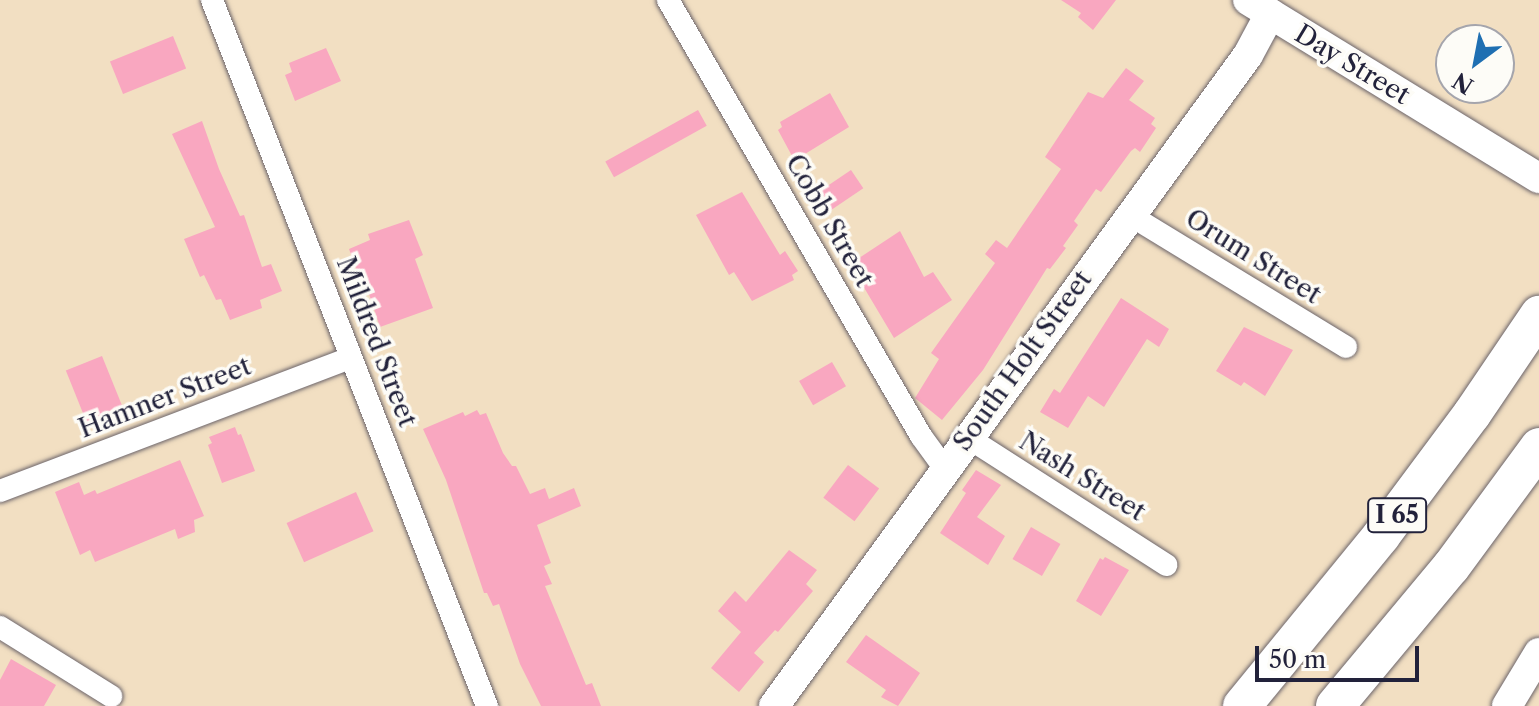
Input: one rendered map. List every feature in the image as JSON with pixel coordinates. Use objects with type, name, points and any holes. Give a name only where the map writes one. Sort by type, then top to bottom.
[{"type":"highway","name":"I 65","points":[[1242,706],[1381,536],[1472,414],[1539,315]]},
{"type":"highway","name":"I 65","points":[[1335,706],[1451,567],[1539,447]]},
{"type":"street","name":"Mildred Street","points":[[212,0],[487,706]]},
{"type":"street","name":"Cobb Street","points":[[668,0],[921,436],[944,468]]},
{"type":"street","name":"South Holt Street","points":[[774,706],[944,468],[1248,55],[1259,7]]},
{"type":"street","name":"Day Street","points":[[1259,7],[1539,178]]},
{"type":"street","name":"Orum Street","points":[[1130,215],[1346,347]]},
{"type":"street","name":"Hamner Street","points":[[0,491],[350,358]]},
{"type":"street","name":"Nash Street","points":[[967,437],[1166,565]]},
{"type":"street","points":[[0,627],[111,696]]},
{"type":"street","points":[[1507,706],[1539,653]]},
{"type":"building","points":[[1061,0],[1116,0],[1093,30],[1078,17],[1081,13]]},
{"type":"building","points":[[173,36],[186,68],[123,94],[110,61]]},
{"type":"building","points":[[326,48],[341,81],[295,101],[285,75],[292,72],[289,63]]},
{"type":"building","points":[[1126,68],[1144,81],[1129,100],[1155,118],[1151,124],[1156,128],[1140,152],[1135,148],[1131,151],[1101,192],[1096,189],[1074,221],[1078,225],[1063,246],[1066,248],[1050,269],[1047,268],[983,370],[942,420],[915,398],[939,359],[931,353],[995,263],[985,254],[996,240],[1007,248],[1061,169],[1045,157],[1088,92],[1103,98]]},
{"type":"building","points":[[830,93],[849,127],[800,157],[797,153],[792,156],[778,130],[782,127],[780,122]]},
{"type":"building","points":[[698,110],[707,126],[614,177],[605,161]]},
{"type":"building","points":[[202,121],[240,216],[244,215],[262,267],[271,264],[282,291],[260,300],[262,308],[230,320],[221,299],[216,300],[204,275],[200,277],[184,239],[215,227],[172,134]]},
{"type":"building","points":[[851,170],[863,188],[826,213],[814,195]]},
{"type":"building","points":[[742,192],[780,255],[785,251],[798,271],[792,275],[794,280],[752,301],[734,272],[729,275],[696,215]]},
{"type":"building","points":[[409,220],[423,255],[415,259],[433,308],[380,327],[364,279],[360,280],[349,249],[370,240],[368,234]]},
{"type":"building","points":[[900,231],[924,277],[933,272],[952,300],[894,338],[850,264]]},
{"type":"building","points":[[1121,298],[1169,329],[1159,347],[1147,339],[1104,407],[1088,396],[1068,428],[1040,412],[1054,389],[1060,393]]},
{"type":"building","points":[[1244,327],[1293,350],[1265,396],[1244,382],[1241,386],[1216,371]]},
{"type":"building","points":[[102,356],[124,410],[88,424],[66,371]]},
{"type":"building","points":[[832,362],[846,386],[813,405],[799,381]]},
{"type":"building","points":[[477,410],[480,415],[486,413],[503,453],[512,466],[516,466],[530,494],[545,488],[549,499],[574,488],[581,506],[537,525],[551,563],[544,566],[552,584],[545,586],[586,685],[592,683],[601,706],[541,706],[520,664],[499,604],[493,606],[487,593],[484,593],[446,480],[423,429],[463,412],[465,416]]},
{"type":"building","points":[[235,427],[238,435],[241,434],[255,471],[222,483],[208,445],[212,443],[209,437]]},
{"type":"building","points":[[180,460],[204,516],[194,520],[195,532],[178,539],[175,529],[95,562],[90,550],[80,555],[55,492],[79,482],[84,495],[95,490],[97,494]]},
{"type":"building","points":[[848,465],[879,488],[854,521],[823,498]]},
{"type":"building","points":[[976,470],[1001,485],[977,517],[1005,536],[988,565],[940,533],[966,493],[962,490]]},
{"type":"building","points":[[356,492],[373,531],[304,562],[287,523]]},
{"type":"building","points":[[1031,527],[1060,544],[1042,576],[1012,559]]},
{"type":"building","points":[[789,550],[817,570],[806,584],[813,591],[778,632],[775,630],[754,653],[764,662],[739,692],[711,668],[741,632],[718,611],[735,591],[746,602]]},
{"type":"building","points":[[1105,557],[1129,570],[1101,616],[1076,601],[1100,558],[1103,560]]},
{"type":"building","points":[[866,635],[920,673],[898,706],[881,697],[886,690],[846,662]]},
{"type":"building","points":[[11,659],[56,685],[44,706],[0,706],[0,680]]}]
